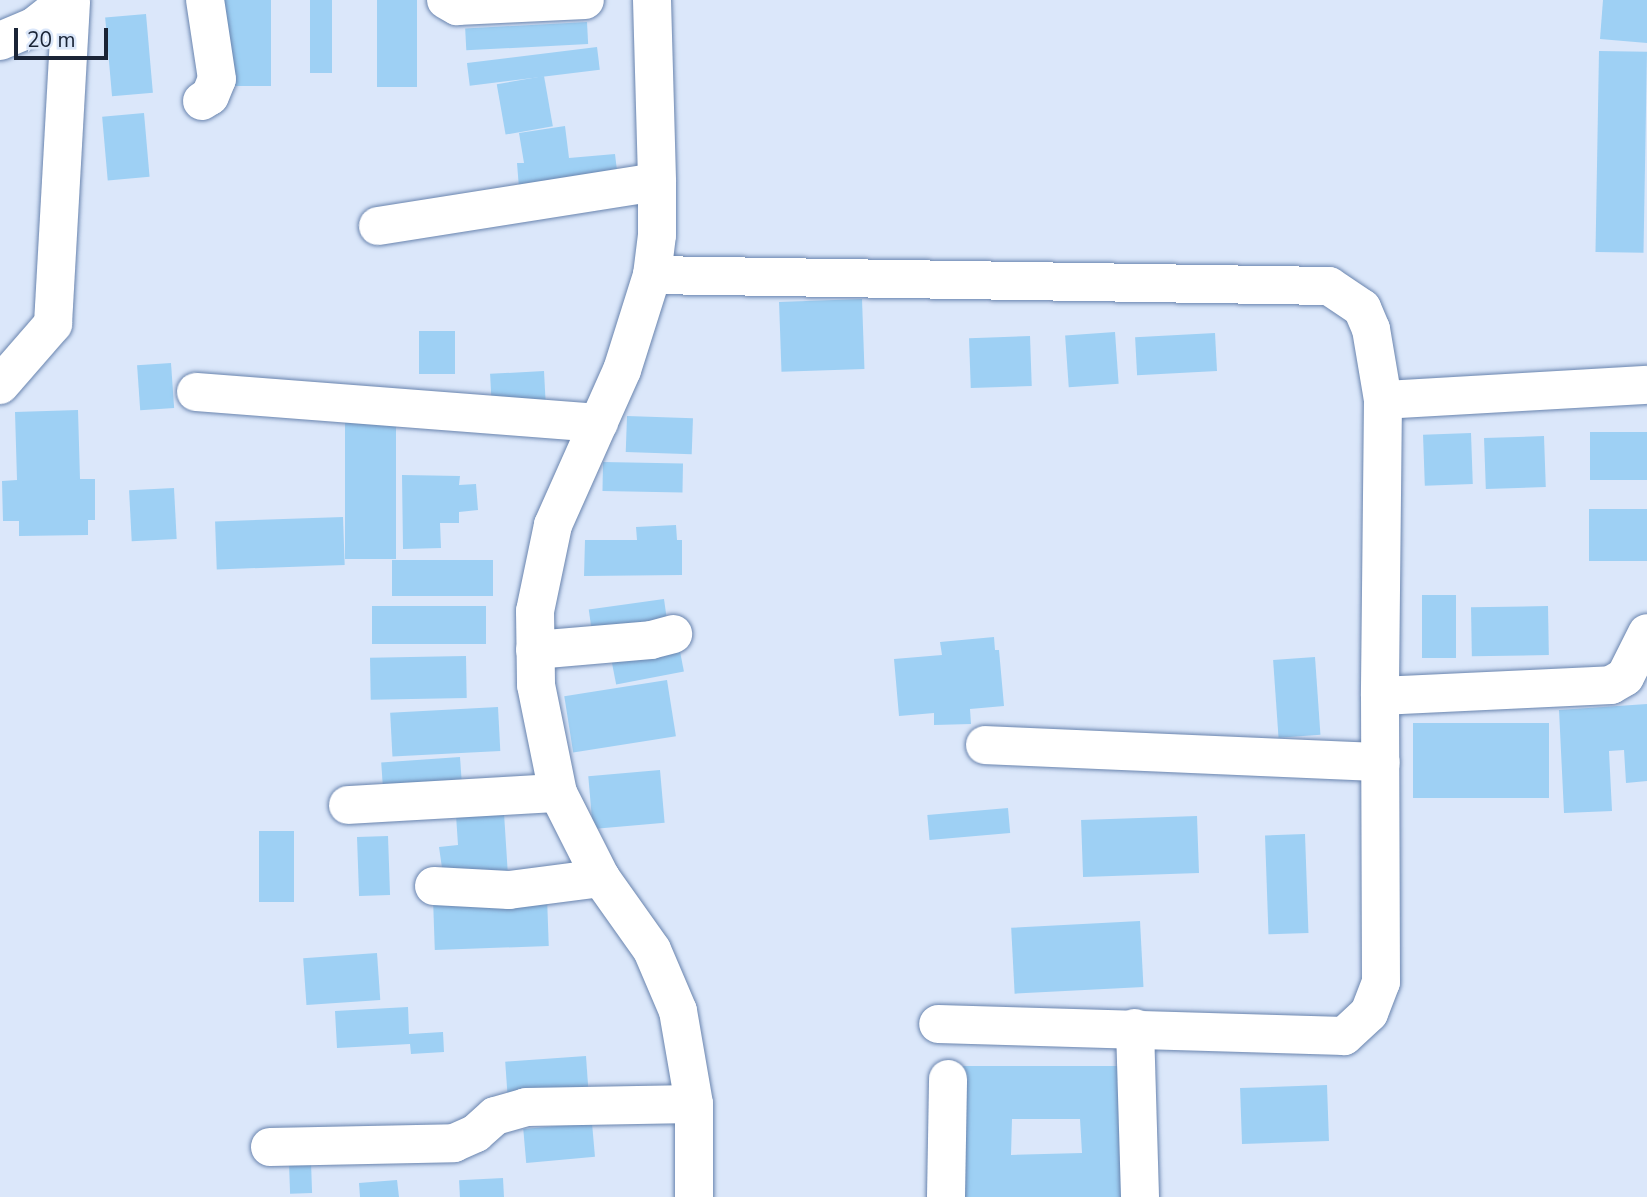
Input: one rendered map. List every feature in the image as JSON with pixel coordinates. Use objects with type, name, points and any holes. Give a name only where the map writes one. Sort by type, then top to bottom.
[{"type":"street","points":[[0,41],[35,26],[70,0]]},
{"type":"street","points":[[0,384],[53,324],[70,0]]},
{"type":"street","points":[[202,101],[210,96],[217,79],[205,0]]},
{"type":"street","points":[[446,0],[457,6],[585,0]]},
{"type":"street","points":[[652,0],[657,182],[657,235],[652,275],[622,370],[553,524],[536,611],[536,685],[558,793],[601,878],[642,931],[678,1011],[694,1104],[694,1197]]},
{"type":"street","points":[[378,226],[657,182]]},
{"type":"street","points":[[652,275],[1329,286],[1362,308],[1371,329],[1383,400],[1381,982],[1369,1013],[1344,1036],[938,1024]]},
{"type":"street","points":[[1383,400],[1647,385]]},
{"type":"street","points":[[196,392],[599,423]]},
{"type":"street","points":[[1380,696],[1611,685],[1625,677],[1647,633]]},
{"type":"street","points":[[535,650],[651,640],[673,634]]},
{"type":"street","points":[[985,745],[1381,762]]},
{"type":"street","points":[[348,804],[558,793]]},
{"type":"street","points":[[434,886],[509,890],[601,878]]},
{"type":"street","points":[[1135,1028],[1140,1197]]},
{"type":"street","points":[[946,1197],[948,1079]]},
{"type":"street","points":[[270,1147],[454,1143],[476,1133],[495,1116],[527,1107],[694,1104]]},
{"type":"building","points":[[222,0],[271,0],[271,86],[222,86]]},
{"type":"building","points":[[310,0],[332,0],[332,73],[310,73]]},
{"type":"building","points":[[377,0],[417,0],[417,87],[377,87]]},
{"type":"building","points":[[1603,0],[1647,0],[1647,43],[1600,39]]},
{"type":"building","points":[[146,14],[153,93],[112,96],[105,18]]},
{"type":"building","points":[[587,22],[588,44],[466,50],[465,28]]},
{"type":"building","points":[[597,47],[600,70],[470,86],[467,63]]},
{"type":"building","points":[[1599,51],[1647,52],[1643,253],[1595,252]]},
{"type":"building","points":[[544,76],[553,126],[506,135],[497,84]]},
{"type":"building","points":[[144,113],[150,177],[108,180],[102,117]]},
{"type":"building","points":[[565,126],[569,158],[615,154],[618,179],[519,188],[517,163],[524,163],[519,133]]},
{"type":"building","points":[[862,299],[864,369],[781,372],[779,302]]},
{"type":"building","points":[[419,331],[455,331],[455,374],[419,374]]},
{"type":"building","points":[[1115,332],[1119,384],[1069,387],[1065,335]]},
{"type":"building","points":[[1215,333],[1217,371],[1137,375],[1135,337]]},
{"type":"building","points":[[1030,336],[1032,386],[971,388],[969,338]]},
{"type":"building","points":[[171,363],[174,408],[140,410],[137,365]]},
{"type":"building","points":[[544,371],[546,406],[492,409],[490,374]]},
{"type":"building","points":[[78,410],[80,479],[95,479],[95,520],[88,520],[88,535],[19,536],[19,521],[3,521],[2,481],[17,480],[15,412]]},
{"type":"building","points":[[627,416],[693,418],[692,454],[626,452]]},
{"type":"building","points":[[345,421],[396,421],[396,559],[345,559]]},
{"type":"building","points":[[1590,432],[1647,432],[1647,480],[1590,480]]},
{"type":"building","points":[[1471,433],[1473,484],[1425,486],[1423,435]]},
{"type":"building","points":[[1544,436],[1546,487],[1486,489],[1484,438]]},
{"type":"building","points":[[603,462],[683,463],[682,492],[602,491]]},
{"type":"building","points":[[402,475],[460,476],[459,485],[476,484],[478,510],[459,512],[459,523],[440,523],[441,548],[403,549]]},
{"type":"building","points":[[174,488],[177,539],[132,541],[129,490]]},
{"type":"building","points":[[1589,509],[1647,509],[1647,561],[1589,561]]},
{"type":"building","points":[[343,517],[345,565],[217,569],[215,521]]},
{"type":"building","points":[[676,525],[677,540],[682,540],[682,575],[584,576],[585,540],[637,540],[636,527]]},
{"type":"building","points":[[392,560],[493,560],[493,596],[392,596]]},
{"type":"building","points":[[1422,595],[1456,595],[1456,658],[1422,658]]},
{"type":"building","points":[[664,599],[668,628],[593,638],[589,610]]},
{"type":"building","points":[[372,606],[486,606],[486,644],[372,644]]},
{"type":"building","points":[[1548,606],[1549,655],[1472,656],[1471,607]]},
{"type":"building","points":[[994,637],[995,650],[999,650],[1004,706],[970,709],[971,724],[934,725],[934,713],[899,716],[894,659],[942,655],[940,642]]},
{"type":"building","points":[[678,641],[684,671],[616,685],[610,654]]},
{"type":"building","points":[[466,656],[467,698],[371,700],[370,658]]},
{"type":"building","points":[[1315,657],[1320,735],[1279,738],[1273,660]]},
{"type":"building","points":[[667,680],[676,736],[573,753],[564,696]]},
{"type":"building","points":[[1647,704],[1647,781],[1626,783],[1624,750],[1609,751],[1612,811],[1564,813],[1559,710]]},
{"type":"building","points":[[498,707],[500,751],[392,757],[390,713]]},
{"type":"building","points":[[1413,723],[1549,723],[1549,798],[1413,798]]},
{"type":"building","points":[[460,757],[462,786],[383,791],[381,763]]},
{"type":"building","points":[[660,770],[665,823],[593,829],[588,776]]},
{"type":"building","points":[[1008,808],[1010,833],[929,840],[927,815]]},
{"type":"building","points":[[504,813],[508,876],[443,875],[439,847],[458,845],[456,815]]},
{"type":"building","points":[[1197,816],[1199,873],[1083,877],[1081,820]]},
{"type":"building","points":[[259,831],[294,831],[294,902],[259,902]]},
{"type":"building","points":[[1305,834],[1308,933],[1268,934],[1265,835]]},
{"type":"building","points":[[388,836],[390,895],[359,896],[357,837]]},
{"type":"building","points":[[547,896],[549,946],[435,950],[433,900]]},
{"type":"building","points":[[1140,921],[1143,987],[1015,994],[1011,928]]},
{"type":"building","points":[[377,953],[380,1000],[306,1005],[303,958]]},
{"type":"building","points":[[408,1007],[409,1034],[443,1032],[444,1052],[411,1054],[410,1044],[337,1048],[335,1011]]},
{"type":"building","points":[[586,1056],[589,1099],[508,1105],[505,1062]]},
{"type":"building","points":[[963,1066],[1126,1066],[1131,1197],[959,1197]],"holes":[[[1012,1119],[1080,1119],[1082,1153],[1011,1155]]]},
{"type":"building","points":[[1327,1085],[1329,1141],[1242,1144],[1240,1088]]},
{"type":"building","points":[[592,1123],[595,1157],[526,1163],[523,1129]]},
{"type":"building","points":[[311,1162],[312,1193],[290,1194],[289,1163]]},
{"type":"building","points":[[503,1178],[504,1197],[460,1197],[459,1180]]},
{"type":"building","points":[[397,1180],[399,1197],[360,1197],[359,1183]]}]
